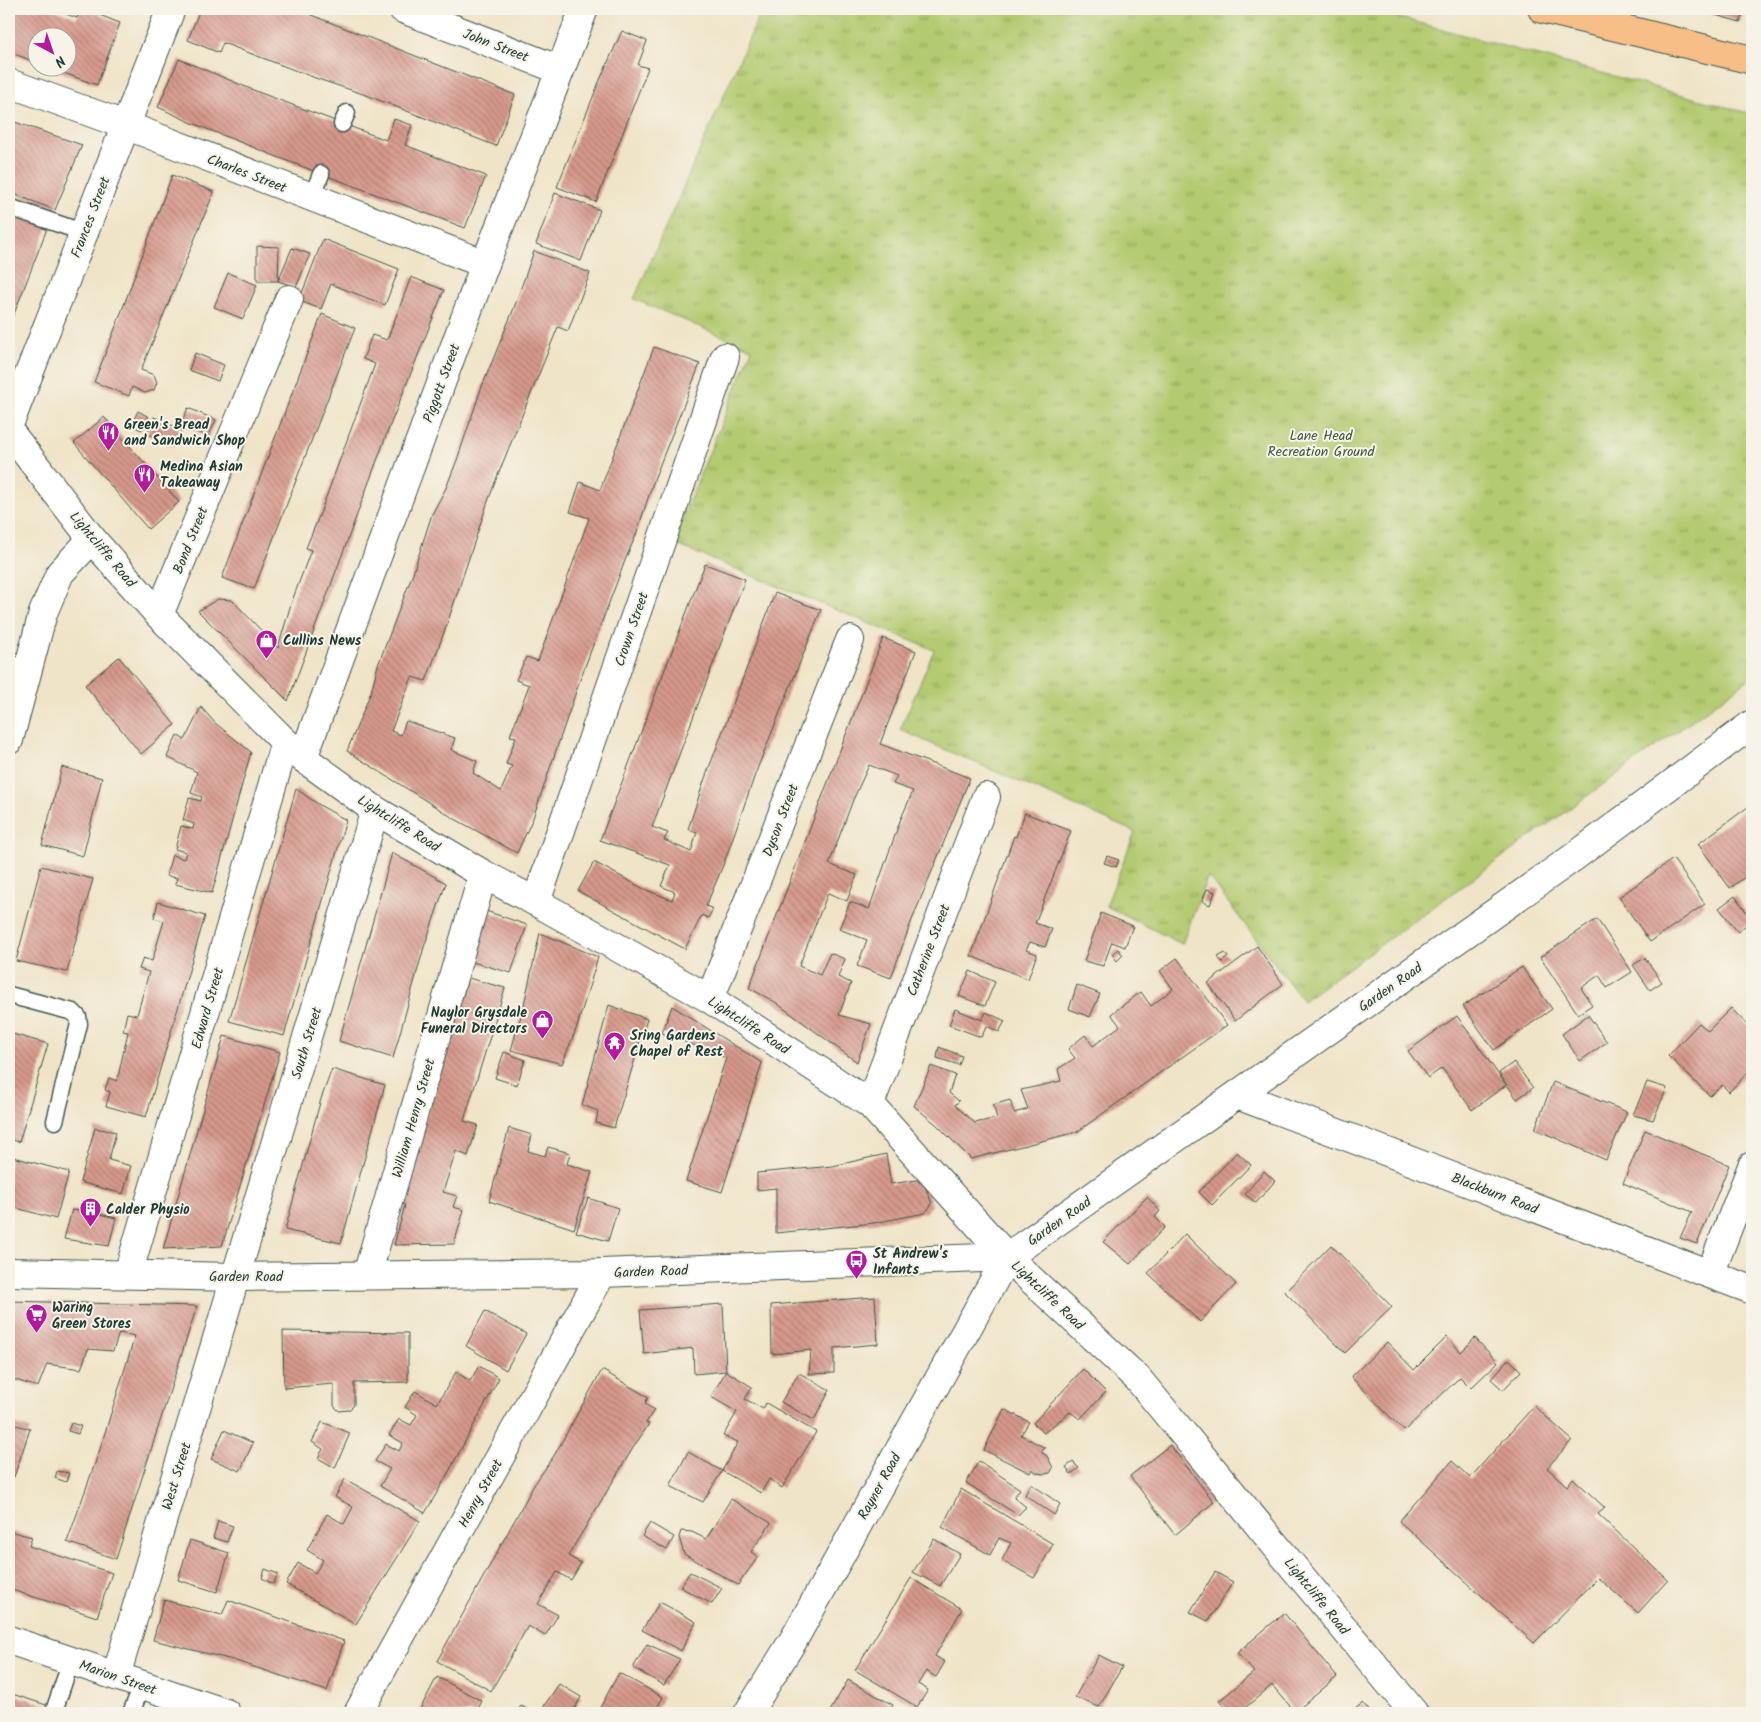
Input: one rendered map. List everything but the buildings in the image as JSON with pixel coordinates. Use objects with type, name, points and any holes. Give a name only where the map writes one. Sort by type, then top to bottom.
[{"type":"main road","points":[[1542,9],[1752,60]]},
{"type":"street","name":"Frances Street","points":[[9,425],[171,9]]},
{"type":"street","name":"John Street","points":[[403,9],[560,70]]},
{"type":"street","name":"Piggott Street","points":[[294,750],[584,9]]},
{"type":"street","name":"Charles Street","points":[[9,83],[125,125],[317,186],[485,264]]},
{"type":"street","name":"Bond Street","points":[[159,616],[289,299]]},
{"type":"street","name":"Crown Street","points":[[536,902],[725,357]]},
{"type":"street","name":"Lightcliffe Road","points":[[9,430],[92,539],[159,616],[294,750],[375,810],[483,874],[710,999],[870,1104],[1007,1257],[1138,1379],[1414,1713]]},
{"type":"street","points":[[9,740],[42,613],[60,574],[92,539]]},
{"type":"street","name":"Dyson Street","points":[[710,999],[850,640]]},
{"type":"street","name":"Garden Road","points":[[9,1272],[236,1276],[602,1273],[1007,1257],[1574,857],[1752,724]]},
{"type":"street","name":"Edward Street","points":[[128,1274],[294,750]]},
{"type":"street","name":"Catherine Street","points":[[870,1104],[986,797]]},
{"type":"street","name":"South Street","points":[[236,1276],[375,810]]},
{"type":"street","name":"William Henry Street","points":[[367,1275],[483,874]]},
{"type":"street","name":"Blackburn Road","points":[[1237,1096],[1752,1290]]},
{"type":"street","points":[[1710,1274],[1752,1166]]},
{"type":"street","name":"Rayner Road","points":[[748,1713],[794,1639],[1007,1257]]},
{"type":"street","name":"Henry Street","points":[[358,1713],[602,1273]]},
{"type":"street","name":"West Street","points":[[116,1676],[236,1276]]},
{"type":"street","name":"Marion Street","points":[[9,1640],[226,1713]]},
{"type":"lane","points":[[9,206],[85,233]]},
{"type":"lane","points":[[9,995],[73,1012],[78,1017],[79,1024],[55,1121]]},
{"type":"lane","points":[[55,1708],[71,1661]]},
{"type":"lane","points":[[131,1713],[142,1685]]},
{"type":"green space","name":"Lane Head Recreation Ground","points":[[762,9],[1368,9],[1752,114],[1752,677],[1303,1001],[1208,876],[1182,944],[1106,906],[1135,832],[900,730],[934,650],[672,543],[752,349],[634,299]]},
{"type":"place","name":"Green's Bread and Sandwich Shop","points":[[108,451]]},
{"type":"place","name":"Medina Asian Takeaway","points":[[144,493]]},
{"type":"place","name":"Cullins News","points":[[267,659]]},
{"type":"place","name":"Naylor Grysdale Funeral Directors","points":[[543,1039]]},
{"type":"place","name":"Sring Gardens Chapel of Rest","points":[[614,1062]]},
{"type":"place","name":"Calder Physio","points":[[90,1228]]},
{"type":"place","name":"St Andrew's Infants","points":[[857,1280]]},
{"type":"place","name":"Waring Green Stores","points":[[36,1334]]}]
